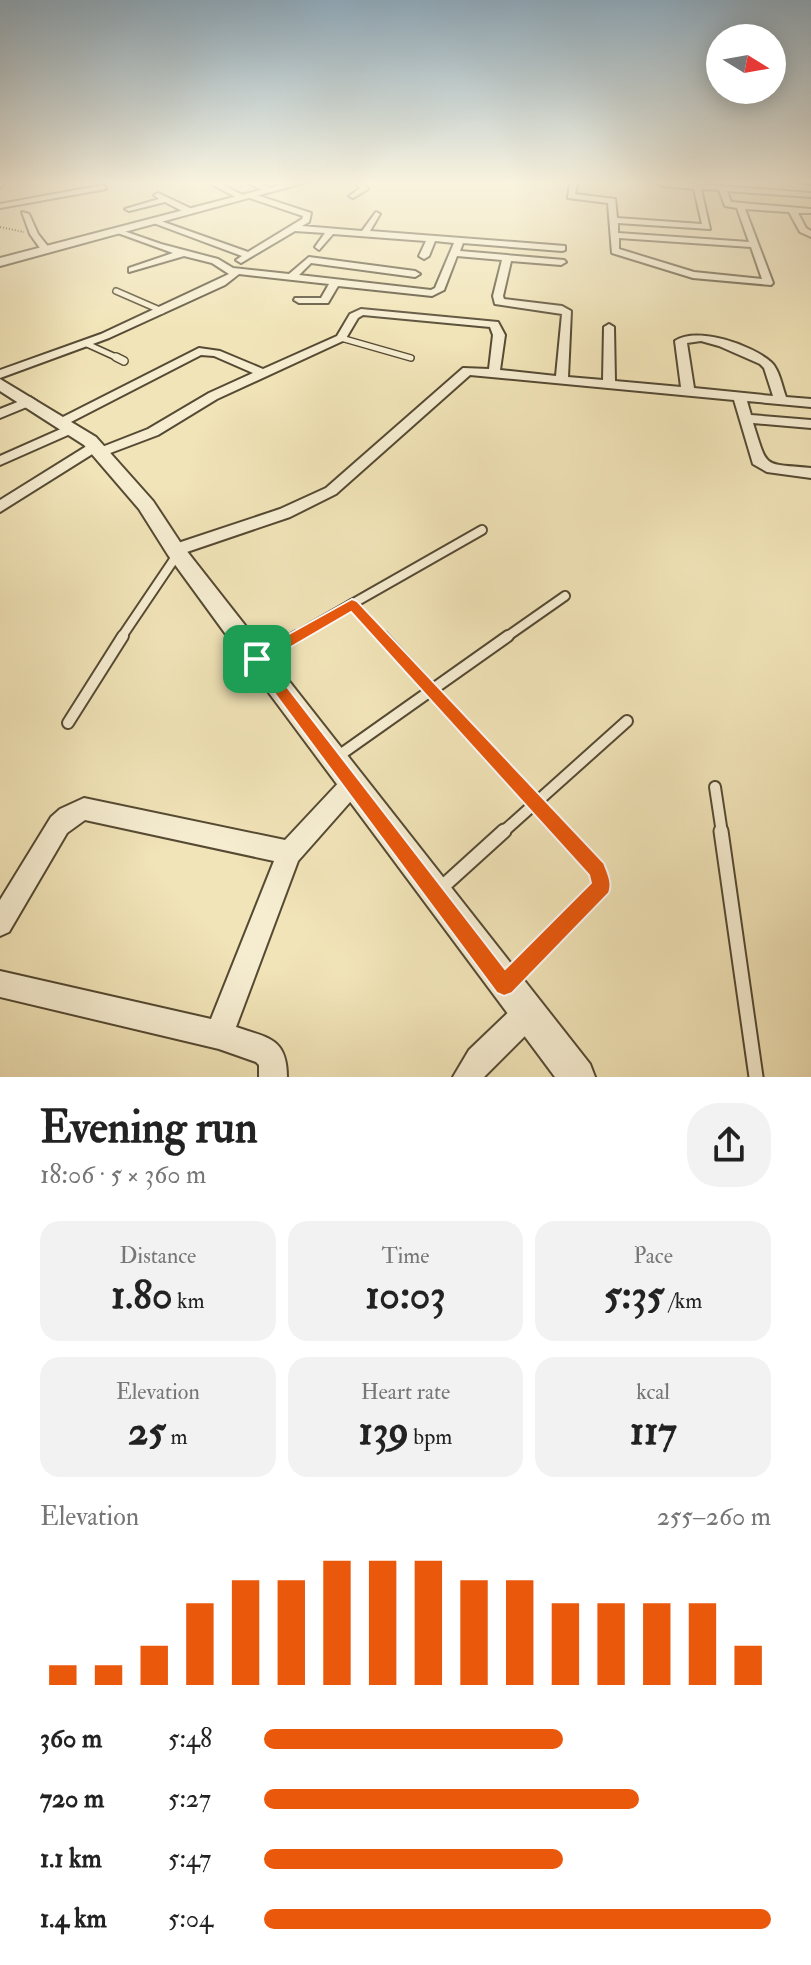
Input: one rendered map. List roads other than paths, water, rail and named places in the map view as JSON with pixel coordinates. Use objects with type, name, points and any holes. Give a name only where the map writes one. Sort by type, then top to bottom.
[{"type":"street","points":[[31,231],[45,249]]},
{"type":"street","points":[[0,262],[113,231]]},
{"type":"street","points":[[122,231],[232,269],[432,293],[439,290],[459,241]]},
{"type":"street","points":[[181,231],[249,255]]},
{"type":"street","points":[[0,374],[87,344],[230,280],[232,269],[288,231]]},
{"type":"street","points":[[319,247],[331,231]]},
{"type":"street","points":[[334,231],[364,234],[378,239],[431,239],[562,248]]},
{"type":"street","points":[[613,231],[615,251],[693,275],[766,284],[749,231]]},
{"type":"street","points":[[613,235],[754,245]]},
{"type":"street","points":[[424,256],[431,239]]},
{"type":"street","points":[[132,270],[183,252]]},
{"type":"street","points":[[455,253],[561,262]]},
{"type":"street","points":[[507,258],[499,302],[562,309],[567,313],[562,380]]},
{"type":"street","points":[[293,276],[309,260],[415,274]]},
{"type":"street","points":[[299,300],[324,301],[336,281]]},
{"type":"street","points":[[0,507],[26,488],[98,450],[153,432],[213,396],[341,338],[355,314],[364,311],[498,327],[494,373]]},
{"type":"street","points":[[609,327],[609,384]]},
{"type":"street","points":[[688,391],[681,341],[694,338],[727,345],[764,362],[781,400]]},
{"type":"street","points":[[0,461],[199,351],[216,353],[262,373]]},
{"type":"street","points":[[176,552],[316,499],[342,482],[463,373],[494,373],[811,403]]},
{"type":"street","points":[[0,384],[67,424],[98,450],[146,505],[176,552],[351,785],[577,1077]]},
{"type":"street","points":[[739,396],[755,457],[762,466],[811,473]]},
{"type":"street","points":[[0,414],[30,401]]},
{"type":"street","points":[[746,418],[811,424]]},
{"type":"street","points":[[219,1035],[289,853],[351,785]]},
{"type":"street","points":[[0,923],[59,825],[84,809],[289,853]]},
{"type":"street","points":[[0,984],[219,1035],[265,1051],[273,1060],[273,1077]]},
{"type":"street","points":[[467,1077],[479,1060],[527,1014]]},
{"type":"lane","points":[[116,291],[162,311]]},
{"type":"lane","points":[[341,338],[411,358]]},
{"type":"lane","points":[[87,344],[124,361]]},
{"type":"lane","points":[[257,659],[482,530]]},
{"type":"lane","points":[[68,723],[176,552]]},
{"type":"lane","points":[[333,759],[565,596]]},
{"type":"lane","points":[[352,604],[597,870],[602,886],[504,985]]},
{"type":"lane","points":[[434,894],[627,721]]},
{"type":"lane","points":[[715,787],[756,1077]]}]
